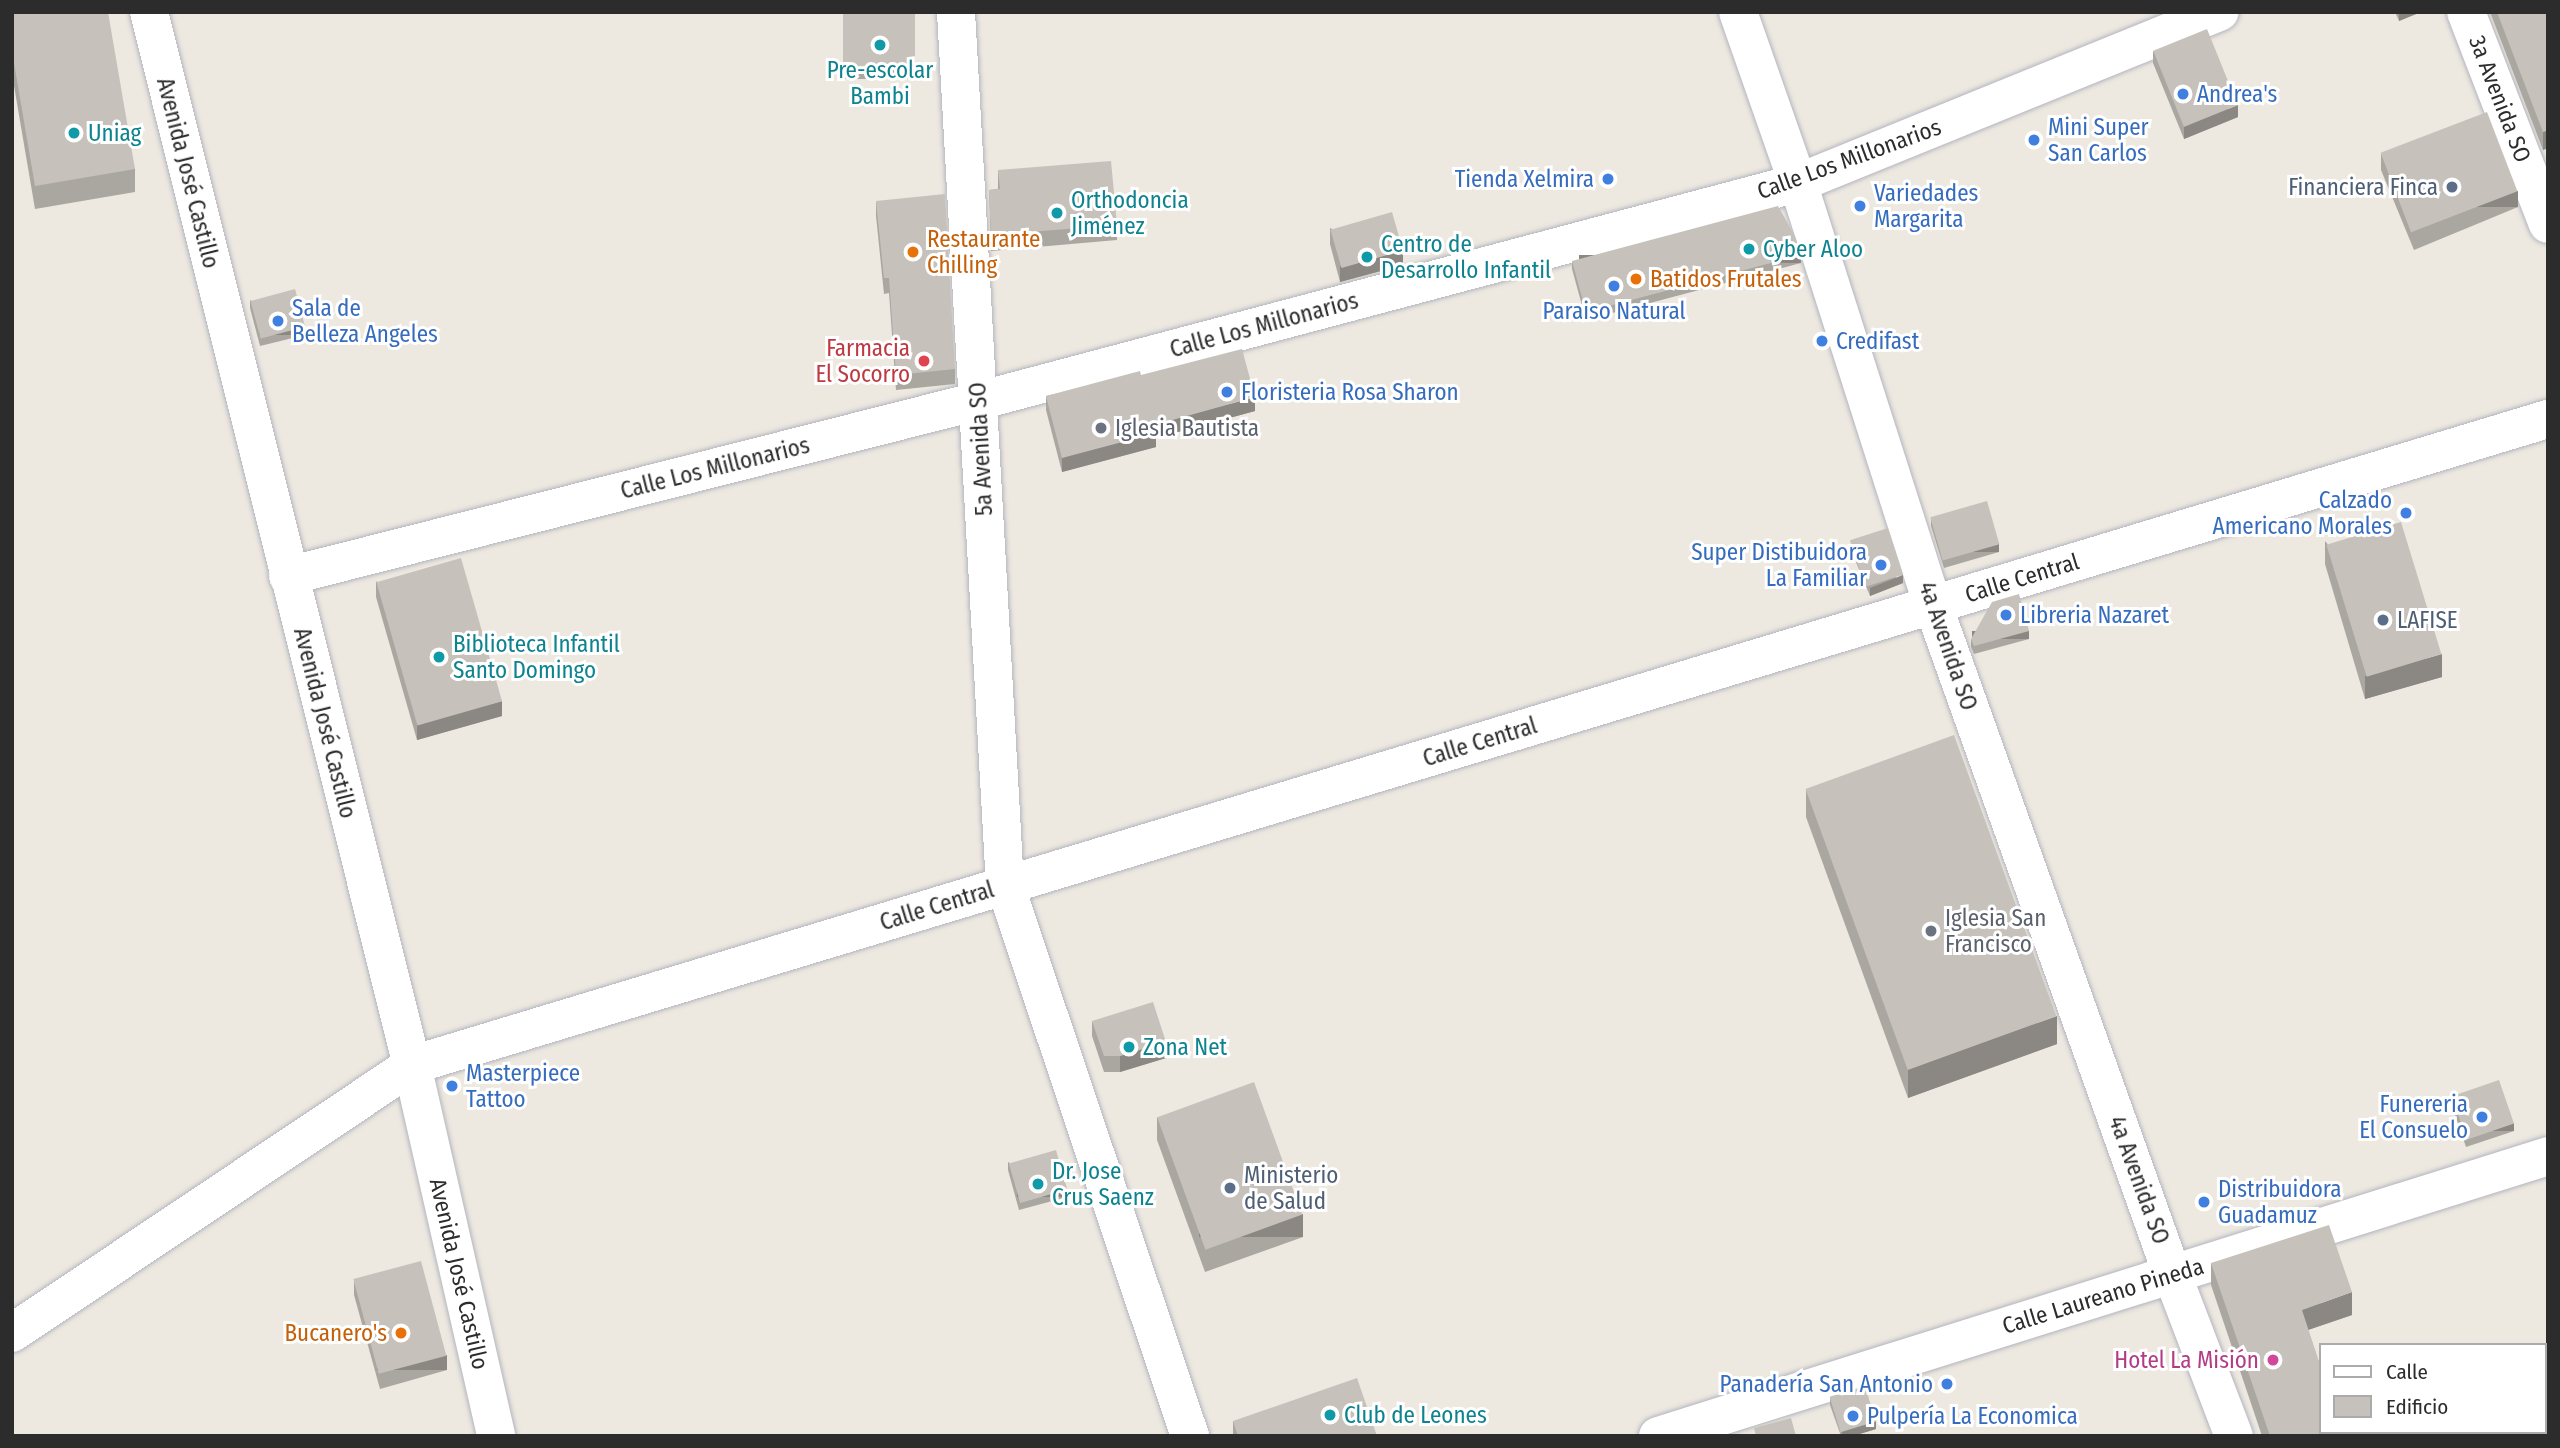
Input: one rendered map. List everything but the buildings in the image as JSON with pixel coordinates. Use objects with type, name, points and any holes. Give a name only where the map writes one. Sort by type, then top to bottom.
[{"type":"street","name":"Avenida José Castillo","points":[[149,12],[411,1065],[496,1436]]},
{"type":"street","name":"5a Avenida SO","points":[[956,12],[1005,885],[1190,1436]]},
{"type":"street","name":"4a Avenida SO","points":[[1738,12],[1798,183],[1933,605],[2172,1274],[2234,1436]]},
{"type":"street","name":"Calle Los Millonarios","points":[[288,576],[978,401],[1798,183],[2220,12]]},
{"type":"street","name":"3a Avenida SO","points":[[2466,12],[2548,224]]},
{"type":"street","name":"Calle Central","points":[[12,1332],[411,1065],[2548,419]]},
{"type":"street","name":"Calle Laureano Pineda","points":[[1658,1436],[2548,1156]]},
{"type":"place","name":"Pre-escolar Bambi","points":[[880,45]]},
{"type":"place","name":"Andrea's","points":[[2183,94]]},
{"type":"place","name":"Uniag","points":[[74,133]]},
{"type":"place","name":"Mini Super San Carlos","points":[[2034,140]]},
{"type":"place","name":"Tienda Xelmira","points":[[1608,179]]},
{"type":"place","name":"Financiera Finca","points":[[2452,187]]},
{"type":"place","name":"Variedades Margarita","points":[[1860,206]]},
{"type":"place","name":"Orthodoncia Jiménez","points":[[1057,213]]},
{"type":"place","name":"Cyber Aloo","points":[[1749,249]]},
{"type":"place","name":"Restaurante Chilling","points":[[913,252]]},
{"type":"place","name":"Centro de Desarrollo Infantil","points":[[1367,257]]},
{"type":"place","name":"Batidos Frutales","points":[[1636,279]]},
{"type":"place","name":"Paraiso Natural","points":[[1614,286]]},
{"type":"place","name":"Sala de Belleza Angeles","points":[[278,321]]},
{"type":"place","name":"Credifast","points":[[1822,341]]},
{"type":"place","name":"Farmacia El Socorro","points":[[924,361]]},
{"type":"place","name":"Floristeria Rosa Sharon","points":[[1227,392]]},
{"type":"place","name":"Iglesia Bautista","points":[[1101,428]]},
{"type":"place","name":"Calzado Americano Morales","points":[[2406,513]]},
{"type":"place","name":"Super Distibuidora La Familiar","points":[[1881,565]]},
{"type":"place","name":"Libreria Nazaret","points":[[2006,615]]},
{"type":"place","name":"LAFISE","points":[[2383,620]]},
{"type":"place","name":"Biblioteca Infantil Santo Domingo","points":[[439,657]]},
{"type":"place","name":"Iglesia San Francisco","points":[[1931,931]]},
{"type":"place","name":"Zona Net","points":[[1129,1047]]},
{"type":"place","name":"Masterpiece Tattoo","points":[[452,1086]]},
{"type":"place","name":"Funereria El Consuelo","points":[[2482,1117]]},
{"type":"place","name":"Dr. Jose Crus Saenz","points":[[1038,1184]]},
{"type":"place","name":"Ministerio de Salud","points":[[1230,1188]]},
{"type":"place","name":"Distribuidora Guadamuz","points":[[2204,1202]]},
{"type":"place","name":"Bucanero's","points":[[401,1333]]},
{"type":"place","name":"Hotel La Misión","points":[[2273,1360]]},
{"type":"place","name":"Panadería San Antonio","points":[[1947,1384]]},
{"type":"place","name":"Club de Leones","points":[[1330,1415]]},
{"type":"place","name":"Pulpería La Economica","points":[[1853,1416]]}]
